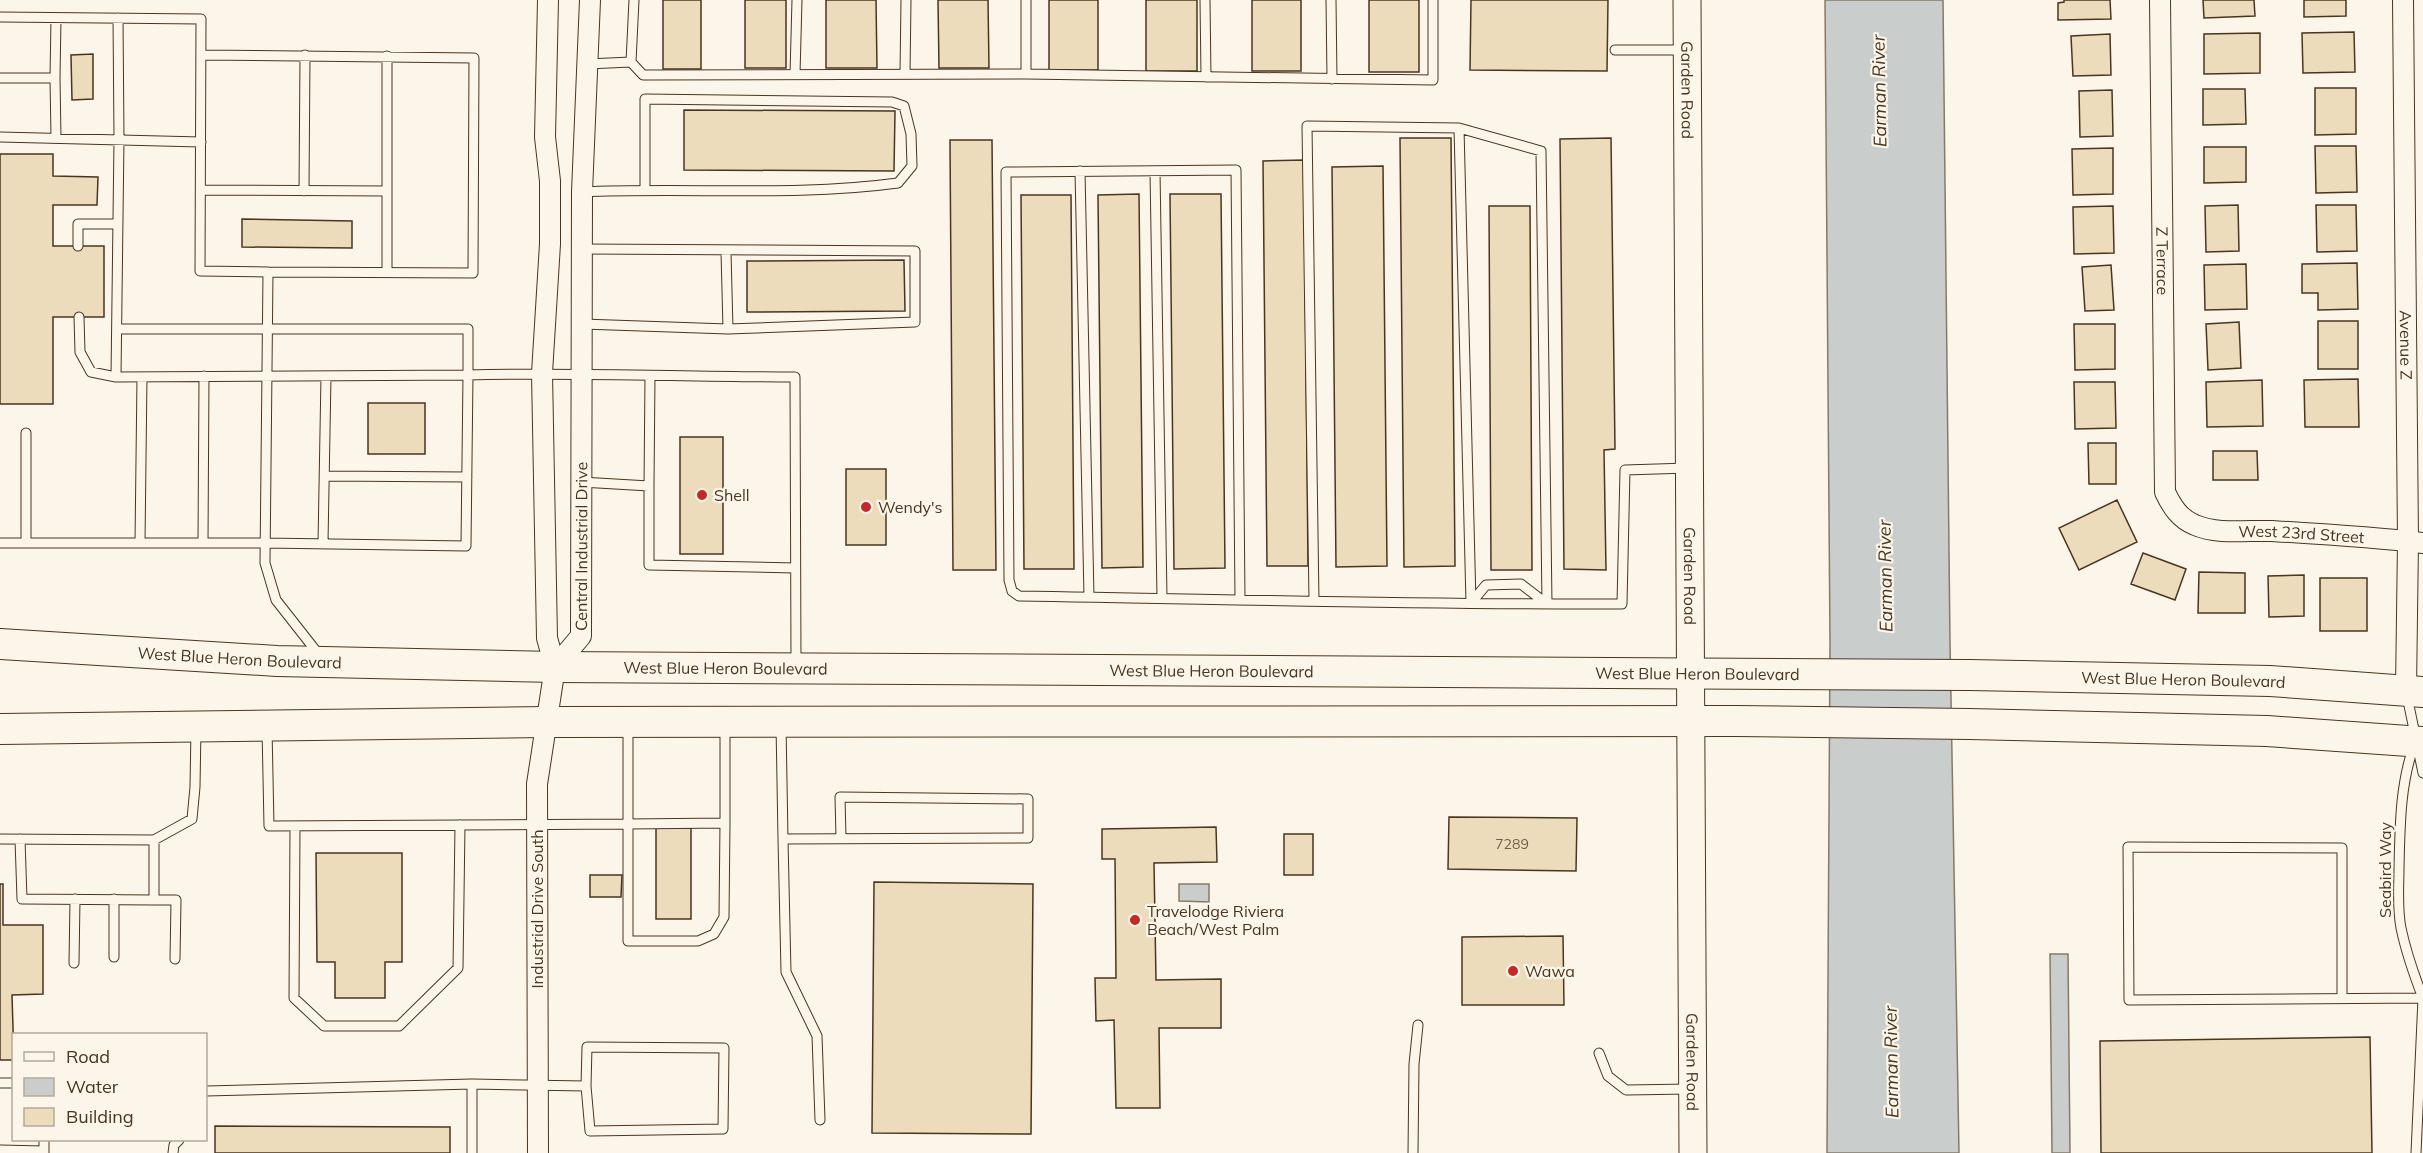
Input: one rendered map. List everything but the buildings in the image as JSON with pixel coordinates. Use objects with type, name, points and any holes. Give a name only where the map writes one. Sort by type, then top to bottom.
[{"type":"main road","name":"West Blue Heron Boulevard","points":[[0,644],[225,659],[555,667],[1969,675],[2270,681],[2414,691]]},
{"type":"main road","points":[[0,729],[546,722],[1690,721],[1969,724],[2267,731],[2419,742]]},
{"type":"street","name":"Central Industrial Drive","points":[[548,0],[545,137],[550,181],[550,244],[542,373],[547,638],[555,667]]},
{"type":"street","name":"Central Industrial Drive","points":[[555,667],[581,636],[582,192],[590,0]]},
{"type":"street","name":"Garden Road","points":[[1687,0],[1693,1153]]},
{"type":"street","name":"Z Terrace","points":[[2160,0],[2165,492],[2172,506],[2182,518]]},
{"type":"street","name":"Avenue Z","points":[[2403,0],[2415,542],[2414,691]]},
{"type":"street","name":"West 23rd Street","points":[[2182,518],[2195,526],[2211,529],[2415,542]]},
{"type":"street","name":"Industrial Drive South","points":[[538,1153],[537,784],[555,667]]},
{"type":"lane","points":[[634,0],[631,62],[643,75],[1026,74],[1433,80],[1433,0]]},
{"type":"lane","points":[[795,74],[796,0]]},
{"type":"lane","points":[[905,74],[906,0]]},
{"type":"lane","points":[[1026,0],[1026,74]]},
{"type":"lane","points":[[1205,0],[1206,77]]},
{"type":"lane","points":[[1331,0],[1332,79]]},
{"type":"lane","points":[[0,17],[201,19],[200,271],[474,273],[474,58],[202,56]]},
{"type":"lane","points":[[56,18],[56,138]]},
{"type":"lane","points":[[116,377],[118,18]]},
{"type":"lane","points":[[1615,50],[1687,50]]},
{"type":"lane","points":[[304,191],[305,55]]},
{"type":"lane","points":[[387,56],[387,272]]},
{"type":"lane","points":[[587,64],[631,62]]},
{"type":"lane","points":[[0,78],[55,78]]},
{"type":"lane","points":[[582,192],[645,189],[848,190],[898,183],[912,166],[910,134],[904,106],[892,102],[645,99],[645,189]]},
{"type":"lane","points":[[1314,601],[1307,126],[1459,128],[1540,151],[1547,604]]},
{"type":"lane","points":[[1459,128],[1471,603]]},
{"type":"lane","points":[[0,137],[201,141]]},
{"type":"lane","points":[[1240,599],[1236,170],[1006,172],[1009,580],[1012,591],[1019,596],[1314,601],[1622,604],[1625,470],[1690,468]]},
{"type":"lane","points":[[1080,171],[1089,597]]},
{"type":"lane","points":[[1155,171],[1162,598]]},
{"type":"lane","points":[[201,190],[387,191]]},
{"type":"lane","points":[[78,246],[78,224],[118,224]]},
{"type":"lane","points":[[582,249],[726,252],[915,251],[915,322],[728,329],[582,324]]},
{"type":"lane","points":[[726,252],[728,329]]},
{"type":"lane","points":[[268,272],[265,563],[276,600],[326,662]]},
{"type":"lane","points":[[79,317],[80,352],[91,372],[116,377],[542,373],[795,377],[796,667]]},
{"type":"lane","points":[[0,543],[323,543],[466,546],[468,329],[117,328]]},
{"type":"lane","points":[[203,543],[204,376]]},
{"type":"lane","points":[[323,543],[326,376]]},
{"type":"lane","points":[[650,376],[649,565],[795,568]]},
{"type":"lane","points":[[140,543],[142,377]]},
{"type":"lane","points":[[26,433],[26,542]]},
{"type":"lane","points":[[325,476],[467,477]]},
{"type":"lane","points":[[582,482],[649,486]]},
{"type":"lane","points":[[1471,603],[1486,585],[1521,584],[1547,604]]},
{"type":"lane","name":"Seabird Way","points":[[2414,691],[2423,772]]},
{"type":"lane","points":[[628,722],[628,942],[698,941],[714,934],[724,916],[725,722]]},
{"type":"lane","points":[[782,722],[786,972],[817,1036],[819,1120]]},
{"type":"lane","points":[[267,726],[269,826],[725,823]]},
{"type":"lane","points":[[0,839],[154,840],[192,819],[196,727]]},
{"type":"lane","name":"Seabird Way","points":[[2416,1153],[2423,998],[2410,965],[2401,925],[2399,892],[2400,814],[2406,768],[2419,742]]},
{"type":"lane","points":[[783,839],[1028,838],[1028,799],[840,797],[841,838]]},
{"type":"lane","points":[[295,826],[294,998],[324,1026],[399,1026],[458,968],[460,825]]},
{"type":"lane","points":[[20,839],[22,899],[176,900],[175,959]]},
{"type":"lane","points":[[154,840],[154,900]]},
{"type":"lane","points":[[2342,997],[2342,848],[2128,847],[2129,1000],[2423,998]]},
{"type":"lane","points":[[74,963],[75,899]]},
{"type":"lane","points":[[114,899],[114,957]]},
{"type":"lane","points":[[1413,1153],[1414,1064],[1418,1025]]},
{"type":"lane","points":[[587,1047],[724,1048],[723,1129],[590,1131],[586,1086],[587,1047]]},
{"type":"lane","points":[[1599,1053],[1608,1076],[1626,1090],[1692,1089]]},
{"type":"lane","points":[[472,1084],[472,1153]]},
{"type":"lane","points":[[207,1091],[472,1084],[586,1086]]},
{"type":"lane","points":[[0,1150],[44,1152]]},
{"type":"water","name":"Earman River","points":[[1825,0],[1943,0],[1950,642],[1959,1153],[1827,1153],[1830,642]]},
{"type":"water","points":[[1179,884],[1209,884],[1209,902],[1179,901]]},
{"type":"water","points":[[2050,954],[2068,954],[2070,1153],[2052,1153]]},
{"type":"place","name":"Shell","points":[[702,495]]},
{"type":"place","name":"Wendy's","points":[[866,507]]},
{"type":"place","name":"Travelodge Riviera Beach/West Palm","points":[[1135,920]]},
{"type":"place","name":"Wawa","points":[[1513,971]]}]
